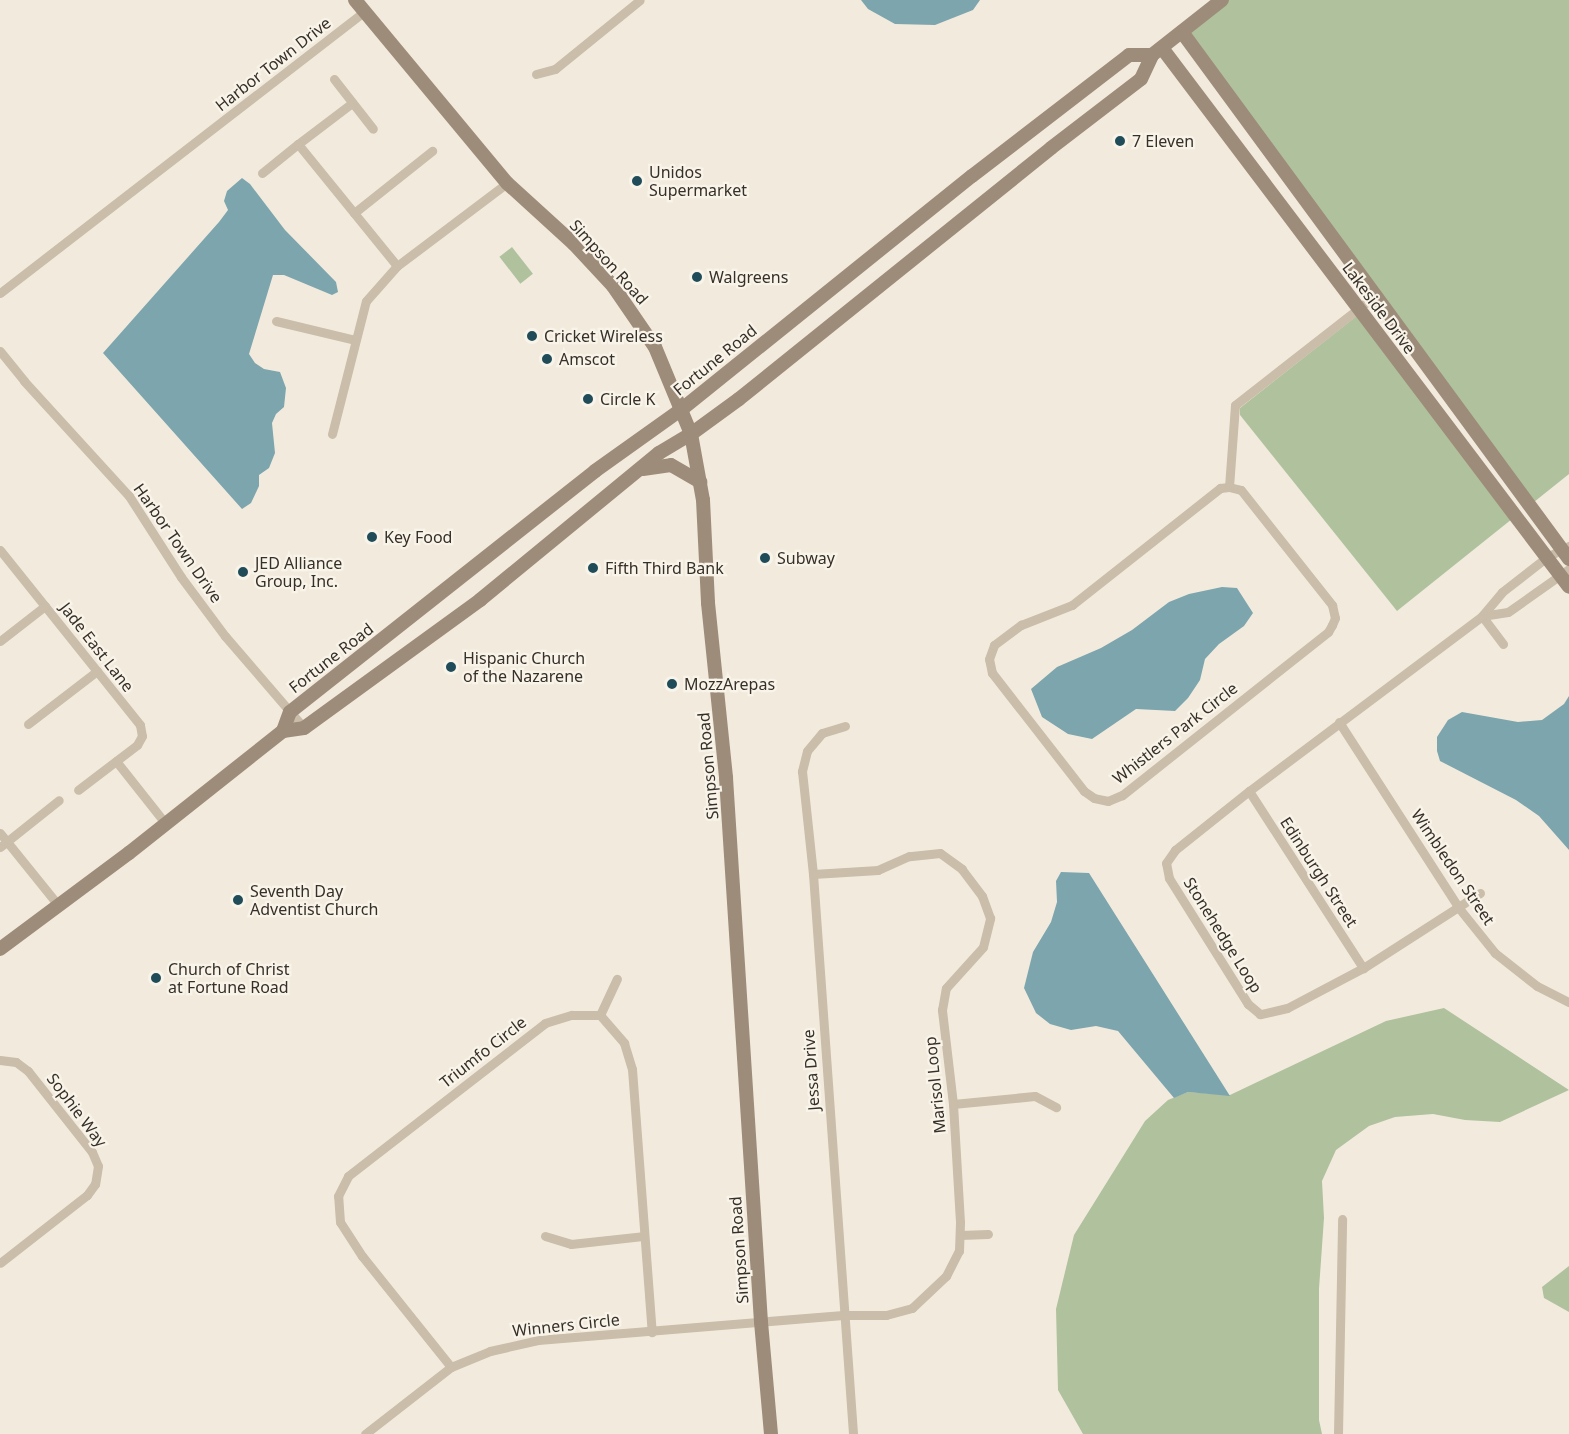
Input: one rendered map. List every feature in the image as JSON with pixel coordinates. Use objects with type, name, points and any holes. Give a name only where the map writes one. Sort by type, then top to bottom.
[{"type":"main road","name":"Simpson Road","points":[[354,0],[507,183],[574,244],[614,286],[655,347],[691,434],[700,482],[726,778],[761,1322],[771,1434]]},
{"type":"main road","points":[[0,949],[166,824],[283,731],[304,728],[457,618],[659,453],[691,434],[1141,79],[1157,52],[1222,0]]},
{"type":"main road","name":"Lakeside Drive","points":[[1182,32],[1567,552]]},
{"type":"main road","name":"Lakeside Drive","points":[[1157,52],[1358,307],[1547,557],[1564,572],[1569,587]]},
{"type":"main road","name":"Fortune Road","points":[[283,731],[290,712],[595,471],[682,409],[807,307],[1129,55],[1157,52]]},
{"type":"main road","points":[[638,470],[656,465],[671,465],[700,482]]},
{"type":"street","points":[[536,74],[555,69],[633,8],[639,0]]},
{"type":"street","name":"Harbor Town Drive","points":[[0,293],[364,12]]},
{"type":"street","points":[[334,79],[373,129]]},
{"type":"street","points":[[262,173],[352,102]]},
{"type":"street","points":[[298,144],[397,267]]},
{"type":"street","points":[[354,213],[432,151]]},
{"type":"street","points":[[333,434],[366,301],[397,267],[507,183]]},
{"type":"street","points":[[1229,487],[1235,405],[1376,295]]},
{"type":"street","points":[[276,321],[355,340]]},
{"type":"street","name":"Harbor Town Drive","points":[[0,351],[24,381],[129,496],[181,577],[225,636],[304,728]]},
{"type":"street","name":"Whistlers Park Circle","points":[[1229,487],[1241,490],[1332,605],[1335,618],[1332,625],[1328,632],[1122,795],[1108,801],[1094,798],[1084,791],[992,673],[990,651],[1000,639],[1021,625],[1072,605],[1220,488],[1229,487]]},
{"type":"street","name":"Jade East Lane","points":[[0,550],[140,725],[142,736],[136,745],[78,790]]},
{"type":"street","name":"Stonehedge Loop","points":[[1480,893],[1362,968],[1287,1008],[1260,1014],[1248,1004],[1169,878],[1166,863],[1175,850],[1249,791],[1482,616],[1502,592],[1547,557],[1567,552]]},
{"type":"street","name":"Stonehedge Loop","points":[[1482,616],[1508,612],[1564,572]]},
{"type":"street","points":[[0,641],[45,606]]},
{"type":"street","points":[[1482,616],[1503,644]]},
{"type":"street","points":[[28,724],[97,671]]},
{"type":"street","name":"Wimbledon Street","points":[[1340,722],[1458,907],[1495,953],[1537,986],[1569,1002]]},
{"type":"street","name":"Jessa Drive","points":[[845,726],[822,733],[807,751],[802,771],[813,873],[853,1434]]},
{"type":"street","points":[[116,761],[166,824]]},
{"type":"street","name":"Edinburgh Street","points":[[1249,791],[1362,968]]},
{"type":"street","points":[[4,844],[59,800]]},
{"type":"street","points":[[0,833],[4,844],[58,905]]},
{"type":"street","name":"Marisol Loop","points":[[761,1322],[843,1315],[886,1315],[912,1308],[946,1276],[959,1251],[953,1104],[942,1010],[946,988],[983,947],[990,918],[982,896],[962,870],[940,853],[909,856],[878,870],[813,873]]},
{"type":"street","points":[[617,979],[600,1015],[624,1043],[632,1069],[652,1332]]},
{"type":"street","name":"Triumfo Circle","points":[[451,1367],[362,1256],[340,1222],[338,1196],[348,1176],[545,1023],[572,1015],[600,1015]]},
{"type":"street","name":"Sophie Way","points":[[0,1060],[16,1062],[28,1071],[92,1152],[98,1166],[95,1184],[87,1195],[0,1263]]},
{"type":"street","points":[[953,1104],[1035,1096],[1056,1107]]},
{"type":"street","points":[[1338,1434],[1342,1219]]},
{"type":"street","points":[[960,1235],[988,1234]]},
{"type":"street","points":[[545,1236],[571,1244],[643,1236]]},
{"type":"street","name":"Winners Circle","points":[[365,1434],[451,1367],[490,1351],[538,1340],[761,1322]]},
{"type":"green space","points":[[1222,0],[1569,0],[1569,474],[1534,502],[1185,29]]},
{"type":"green space","points":[[512,247],[533,274],[520,284],[499,257]]},
{"type":"green space","points":[[1358,315],[1512,519],[1397,611],[1240,415],[1240,408]]},
{"type":"green space","points":[[1444,1008],[1569,1090],[1500,1122],[1465,1120],[1433,1114],[1395,1117],[1369,1126],[1336,1150],[1322,1181],[1324,1218],[1319,1289],[1319,1420],[1322,1434],[1083,1434],[1058,1390],[1056,1309],[1074,1235],[1145,1121],[1168,1100],[1188,1092],[1230,1095],[1386,1021]]},
{"type":"green space","points":[[1569,1266],[1569,1312],[1544,1298],[1542,1287]]},
{"type":"water","points":[[861,0],[980,0],[973,10],[935,25],[895,24],[868,9]]},
{"type":"water","points":[[242,178],[250,184],[285,230],[336,282],[338,292],[332,295],[284,275],[273,275],[249,354],[255,363],[264,369],[280,372],[286,388],[284,407],[276,414],[272,423],[275,453],[269,468],[259,475],[259,486],[251,503],[242,509],[103,353],[219,222],[228,210],[224,201],[227,191]]},
{"type":"water","points":[[1222,587],[1237,588],[1253,613],[1244,626],[1219,644],[1205,659],[1200,680],[1188,698],[1175,711],[1136,709],[1092,739],[1068,734],[1042,717],[1031,689],[1057,667],[1101,648],[1132,630],[1169,602],[1189,594]]},
{"type":"water","points":[[1569,696],[1569,850],[1539,816],[1516,800],[1440,761],[1437,737],[1448,720],[1462,712],[1518,722],[1542,720],[1564,704]]},
{"type":"water","points":[[1061,872],[1089,873],[1230,1096],[1188,1092],[1174,1098],[1118,1031],[1096,1026],[1071,1030],[1050,1024],[1036,1013],[1024,988],[1033,952],[1051,922],[1057,902],[1056,881]]},
{"type":"place","name":"7 Eleven","points":[[1120,141]]},
{"type":"place","name":"Unidos Supermarket","points":[[637,181]]},
{"type":"place","name":"Walgreens","points":[[697,277]]},
{"type":"place","name":"Cricket Wireless","points":[[532,336]]},
{"type":"place","name":"Amscot","points":[[547,359]]},
{"type":"place","name":"Circle K","points":[[588,399]]},
{"type":"place","name":"Key Food","points":[[372,537]]},
{"type":"place","name":"Subway","points":[[765,558]]},
{"type":"place","name":"Fifth Third Bank","points":[[593,568]]},
{"type":"place","name":"JED Alliance Group, Inc.","points":[[243,572]]},
{"type":"place","name":"Hispanic Church of the Nazarene","points":[[451,667]]},
{"type":"place","name":"MozzArepas","points":[[672,684]]},
{"type":"place","name":"Seventh Day Adventist Church","points":[[238,900]]},
{"type":"place","name":"Church of Christ at Fortune Road","points":[[156,978]]}]
